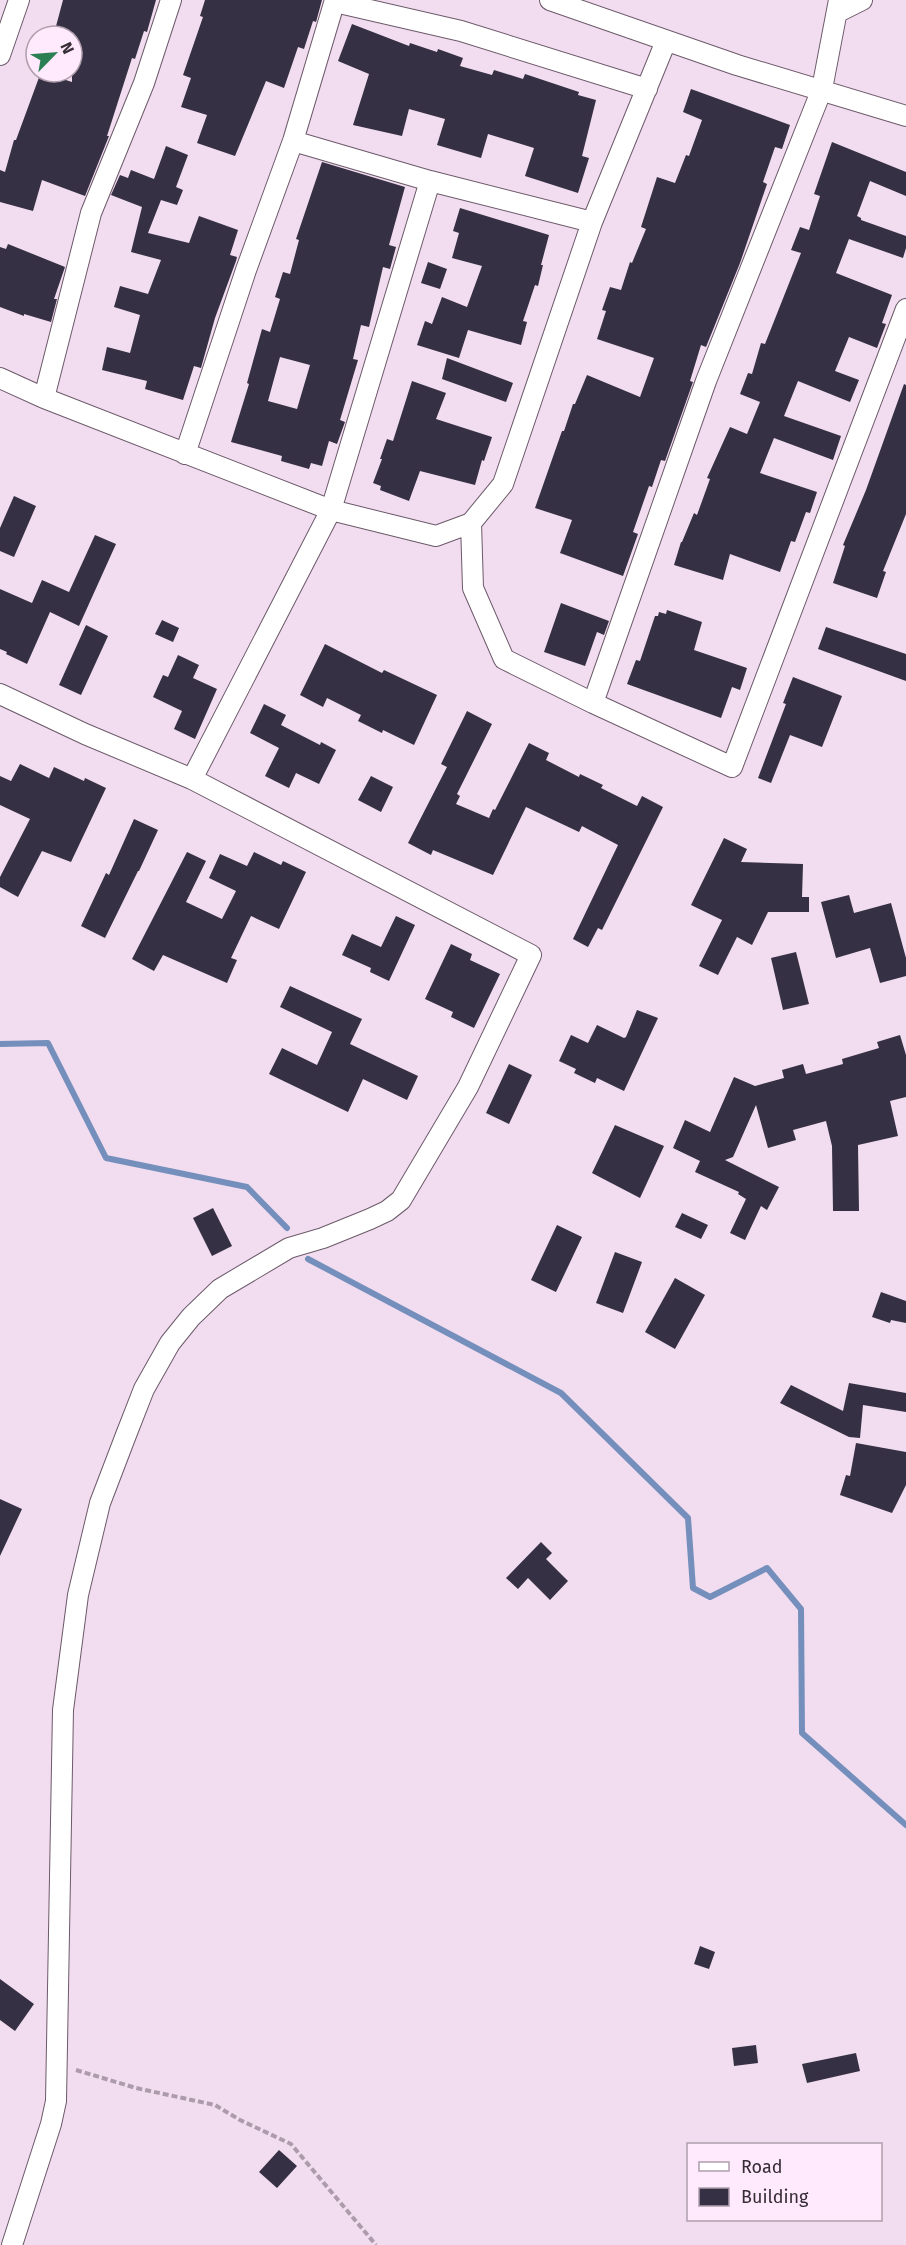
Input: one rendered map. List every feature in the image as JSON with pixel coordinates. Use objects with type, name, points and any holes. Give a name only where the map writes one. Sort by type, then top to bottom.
[{"type":"street","points":[[0,55],[19,0]]},
{"type":"street","points":[[44,398],[91,213],[144,83],[171,0]]},
{"type":"street","points":[[550,0],[736,64],[906,116]]},
{"type":"street","points":[[593,703],[706,381],[822,89],[838,6],[862,0]]},
{"type":"street","points":[[185,454],[246,270],[293,141],[335,1],[461,31],[647,90]]},
{"type":"street","points":[[0,378],[44,398],[331,510],[436,536],[471,523],[503,484],[592,222],[666,41]]},
{"type":"street","points":[[293,141],[430,181],[592,222]]},
{"type":"street","points":[[192,779],[331,510],[430,181]]},
{"type":"street","points":[[471,523],[473,588],[504,659],[732,767],[906,309]]},
{"type":"street","points":[[0,694],[85,734],[192,779],[531,955],[468,1087],[401,1200],[387,1211],[370,1219],[323,1238],[289,1248],[220,1289],[191,1317],[170,1343],[144,1389],[100,1503],[78,1595],[63,1710],[58,2065],[54,2112],[12,2245]]},
{"type":"path","points":[[58,2065],[136,2088],[215,2105],[240,2120],[291,2144],[376,2245]]},
{"type":"building","points":[[63,0],[156,0],[147,32],[144,31],[135,59],[132,58],[107,136],[109,136],[85,196],[42,180],[33,211],[0,202],[0,170],[5,172],[14,140],[16,140],[37,84],[84,84],[84,24],[57,24]]},
{"type":"building","points":[[205,0],[322,0],[316,22],[313,21],[304,49],[298,47],[284,88],[266,81],[235,156],[197,143],[207,115],[181,107],[191,78],[183,75],[203,17],[200,16]]},
{"type":"building","points":[[352,24],[409,46],[410,43],[437,52],[438,49],[463,58],[460,66],[492,75],[494,70],[523,79],[525,74],[596,100],[582,156],[589,158],[578,193],[525,176],[534,148],[488,134],[481,158],[437,145],[445,119],[409,109],[402,136],[353,125],[369,74],[338,61]]},
{"type":"building","points":[[691,89],[790,125],[782,149],[775,147],[763,182],[767,184],[740,263],[706,347],[701,345],[690,381],[693,382],[665,461],[661,460],[652,487],[649,486],[633,532],[638,534],[623,576],[560,553],[572,520],[535,508],[562,431],[564,431],[573,404],[575,404],[587,375],[640,397],[654,358],[597,339],[606,311],[602,310],[610,287],[621,290],[630,262],[632,263],[646,229],[641,227],[657,177],[675,183],[686,155],[689,156],[702,120],[683,112]]},
{"type":"building","points":[[832,142],[906,172],[906,196],[870,181],[857,216],[861,220],[906,236],[903,258],[849,239],[836,273],[892,295],[882,323],[886,324],[877,348],[849,337],[835,371],[859,380],[850,402],[798,381],[784,416],[841,436],[833,460],[774,438],[760,473],[817,492],[810,513],[806,512],[795,542],[791,541],[780,572],[730,554],[723,580],[674,565],[694,513],[697,515],[710,479],[707,478],[730,427],[747,434],[760,402],[740,394],[748,373],[752,374],[761,343],[765,344],[801,253],[791,250],[800,227],[809,230],[820,196],[814,194]]},
{"type":"building","points":[[166,146],[188,155],[176,187],[183,190],[177,205],[161,200],[148,233],[189,243],[199,216],[238,230],[230,255],[237,257],[236,261],[215,318],[201,368],[194,366],[183,400],[145,389],[147,381],[102,370],[107,347],[130,353],[140,315],[114,307],[120,286],[148,294],[161,260],[131,252],[142,207],[111,195],[120,175],[128,178],[131,170],[154,179]]},
{"type":"building","points":[[322,162],[405,187],[389,245],[396,247],[390,269],[383,267],[369,327],[361,325],[353,359],[358,360],[340,420],[345,422],[337,444],[329,441],[322,466],[311,463],[309,469],[281,461],[282,456],[231,442],[249,384],[247,383],[262,329],[270,332],[280,299],[275,297],[283,272],[290,274],[299,240],[296,239]],"holes":[[[280,357],[310,365],[297,409],[268,401]]]},
{"type":"building","points":[[460,208],[549,235],[538,286],[535,285],[523,321],[527,322],[521,345],[468,330],[459,358],[417,345],[425,321],[432,324],[442,297],[467,307],[482,266],[452,258],[459,233],[453,231]]},
{"type":"building","points":[[8,244],[65,267],[54,299],[57,299],[51,322],[24,314],[24,316],[0,307],[0,247],[6,249]]},
{"type":"building","points":[[428,262],[447,269],[440,289],[421,283]]},
{"type":"building","points":[[447,358],[513,383],[506,402],[442,379]]},
{"type":"building","points":[[412,381],[446,393],[436,419],[492,437],[475,485],[420,471],[409,501],[380,490],[381,486],[373,483],[387,439],[393,441]]},
{"type":"building","points":[[904,384],[906,385],[906,514],[883,571],[886,572],[877,598],[833,583],[845,546],[843,545],[866,490]]},
{"type":"building","points":[[14,496],[36,506],[14,557],[0,551],[0,528]]},
{"type":"building","points":[[95,535],[116,544],[79,626],[50,612],[27,664],[6,654],[7,652],[0,649],[0,589],[32,603],[42,580],[69,592]]},
{"type":"building","points":[[561,603],[609,621],[604,635],[597,632],[585,666],[544,652]]},
{"type":"building","points":[[667,610],[702,622],[694,650],[747,668],[740,690],[732,687],[721,718],[627,684],[636,660],[640,661],[655,616],[658,616],[659,612],[666,614]]},
{"type":"building","points":[[162,620],[179,628],[173,642],[155,634]]},
{"type":"building","points":[[86,625],[108,636],[81,695],[59,685]]},
{"type":"building","points":[[826,627],[906,654],[906,681],[818,649]]},
{"type":"building","points":[[325,644],[382,673],[384,670],[437,695],[414,745],[358,721],[361,715],[327,698],[323,707],[300,695]]},
{"type":"building","points":[[178,655],[199,665],[193,678],[217,689],[195,739],[174,729],[182,711],[153,697],[163,675],[168,677]]},
{"type":"building","points":[[793,677],[842,696],[822,747],[790,735],[771,783],[758,778],[786,704],[783,703]]},
{"type":"building","points":[[264,704],[286,715],[281,725],[320,745],[321,742],[336,750],[319,784],[296,773],[289,788],[265,776],[279,748],[250,733]]},
{"type":"building","points":[[467,711],[492,724],[457,794],[460,796],[456,804],[489,818],[529,743],[549,753],[546,760],[579,777],[580,774],[603,785],[601,788],[637,806],[642,796],[663,807],[602,930],[598,928],[588,947],[573,939],[618,845],[582,826],[579,832],[526,807],[493,875],[433,850],[431,855],[408,843],[447,767],[441,764]]},
{"type":"building","points":[[20,764],[49,778],[54,767],[106,788],[71,862],[42,851],[18,897],[0,887],[0,877],[30,819],[0,805],[0,776],[11,781]]},
{"type":"building","points":[[371,776],[393,787],[381,812],[358,800]]},
{"type":"building","points":[[134,819],[158,830],[105,938],[81,926],[106,873],[109,875]]},
{"type":"building","points":[[724,838],[747,849],[741,862],[803,864],[802,897],[809,897],[809,912],[768,912],[752,945],[737,937],[718,975],[699,966],[722,920],[691,905]]},
{"type":"building","points":[[187,852],[206,861],[186,902],[222,919],[236,891],[209,878],[220,854],[247,866],[254,852],[281,865],[283,861],[306,872],[279,929],[251,916],[231,958],[237,960],[227,983],[163,955],[154,971],[132,959]]},
{"type":"building","points":[[849,895],[854,913],[891,903],[906,958],[906,976],[880,983],[870,948],[836,958],[821,902]]},
{"type":"building","points":[[396,916],[415,925],[389,981],[370,972],[371,968],[342,955],[352,934],[381,947]]},
{"type":"building","points":[[451,944],[472,954],[470,960],[500,974],[474,1028],[451,1017],[453,1012],[425,999]]},
{"type":"building","points":[[796,952],[809,1004],[783,1010],[771,958]]},
{"type":"building","points":[[290,986],[362,1019],[350,1044],[418,1076],[407,1100],[363,1079],[348,1112],[269,1074],[282,1048],[317,1065],[332,1032],[280,1007]]},
{"type":"building","points":[[637,1010],[658,1018],[624,1091],[597,1078],[595,1083],[574,1073],[576,1069],[559,1061],[571,1035],[588,1043],[597,1025],[626,1037]]},
{"type":"building","points":[[900,1035],[906,1055],[906,1097],[890,1101],[898,1136],[858,1145],[859,1211],[833,1211],[832,1146],[826,1121],[793,1130],[796,1140],[768,1148],[756,1105],[733,1157],[725,1160],[779,1187],[767,1210],[761,1206],[745,1240],[730,1233],[746,1199],[738,1194],[739,1192],[695,1172],[700,1161],[673,1148],[685,1120],[710,1132],[734,1077],[755,1086],[784,1078],[782,1070],[803,1064],[806,1074],[843,1064],[842,1059],[879,1048],[877,1042]]},
{"type":"building","points":[[509,1064],[532,1075],[509,1124],[486,1113]]},
{"type":"building","points":[[615,1125],[664,1146],[640,1198],[592,1173]]},
{"type":"building","points":[[213,1208],[232,1246],[212,1256],[193,1218]]},
{"type":"building","points":[[682,1213],[708,1225],[701,1239],[675,1227]]},
{"type":"building","points":[[557,1225],[582,1237],[556,1292],[531,1280]]},
{"type":"building","points":[[615,1252],[642,1262],[623,1313],[596,1303]]},
{"type":"building","points":[[675,1278],[705,1295],[675,1349],[645,1332]]},
{"type":"building","points":[[881,1292],[906,1301],[906,1323],[891,1320],[890,1323],[872,1317]]},
{"type":"building","points":[[849,1383],[906,1393],[906,1412],[863,1405],[860,1438],[849,1437],[780,1403],[791,1385],[843,1411]]},
{"type":"building","points":[[856,1443],[906,1452],[906,1485],[892,1513],[840,1495],[846,1475],[850,1476]]},
{"type":"building","points":[[0,1499],[22,1509],[0,1556]]},
{"type":"building","points":[[541,1542],[552,1553],[546,1559],[568,1581],[550,1600],[528,1578],[518,1589],[506,1578]]},
{"type":"building","points":[[700,1946],[715,1952],[709,1969],[694,1964]]},
{"type":"building","points":[[0,1979],[34,2004],[15,2031],[0,2020]]},
{"type":"building","points":[[756,2045],[758,2063],[734,2066],[732,2048]]},
{"type":"building","points":[[856,2053],[860,2071],[807,2083],[802,2064]]},
{"type":"building","points":[[279,2150],[297,2166],[277,2188],[259,2172]]},
{"type":"waterway","points":[[0,1044],[48,1043],[106,1158],[247,1187],[287,1228]]},
{"type":"waterway","points":[[308,1259],[561,1393],[688,1518],[693,1588],[710,1597],[767,1568],[801,1609],[802,1733],[906,1825]]}]
